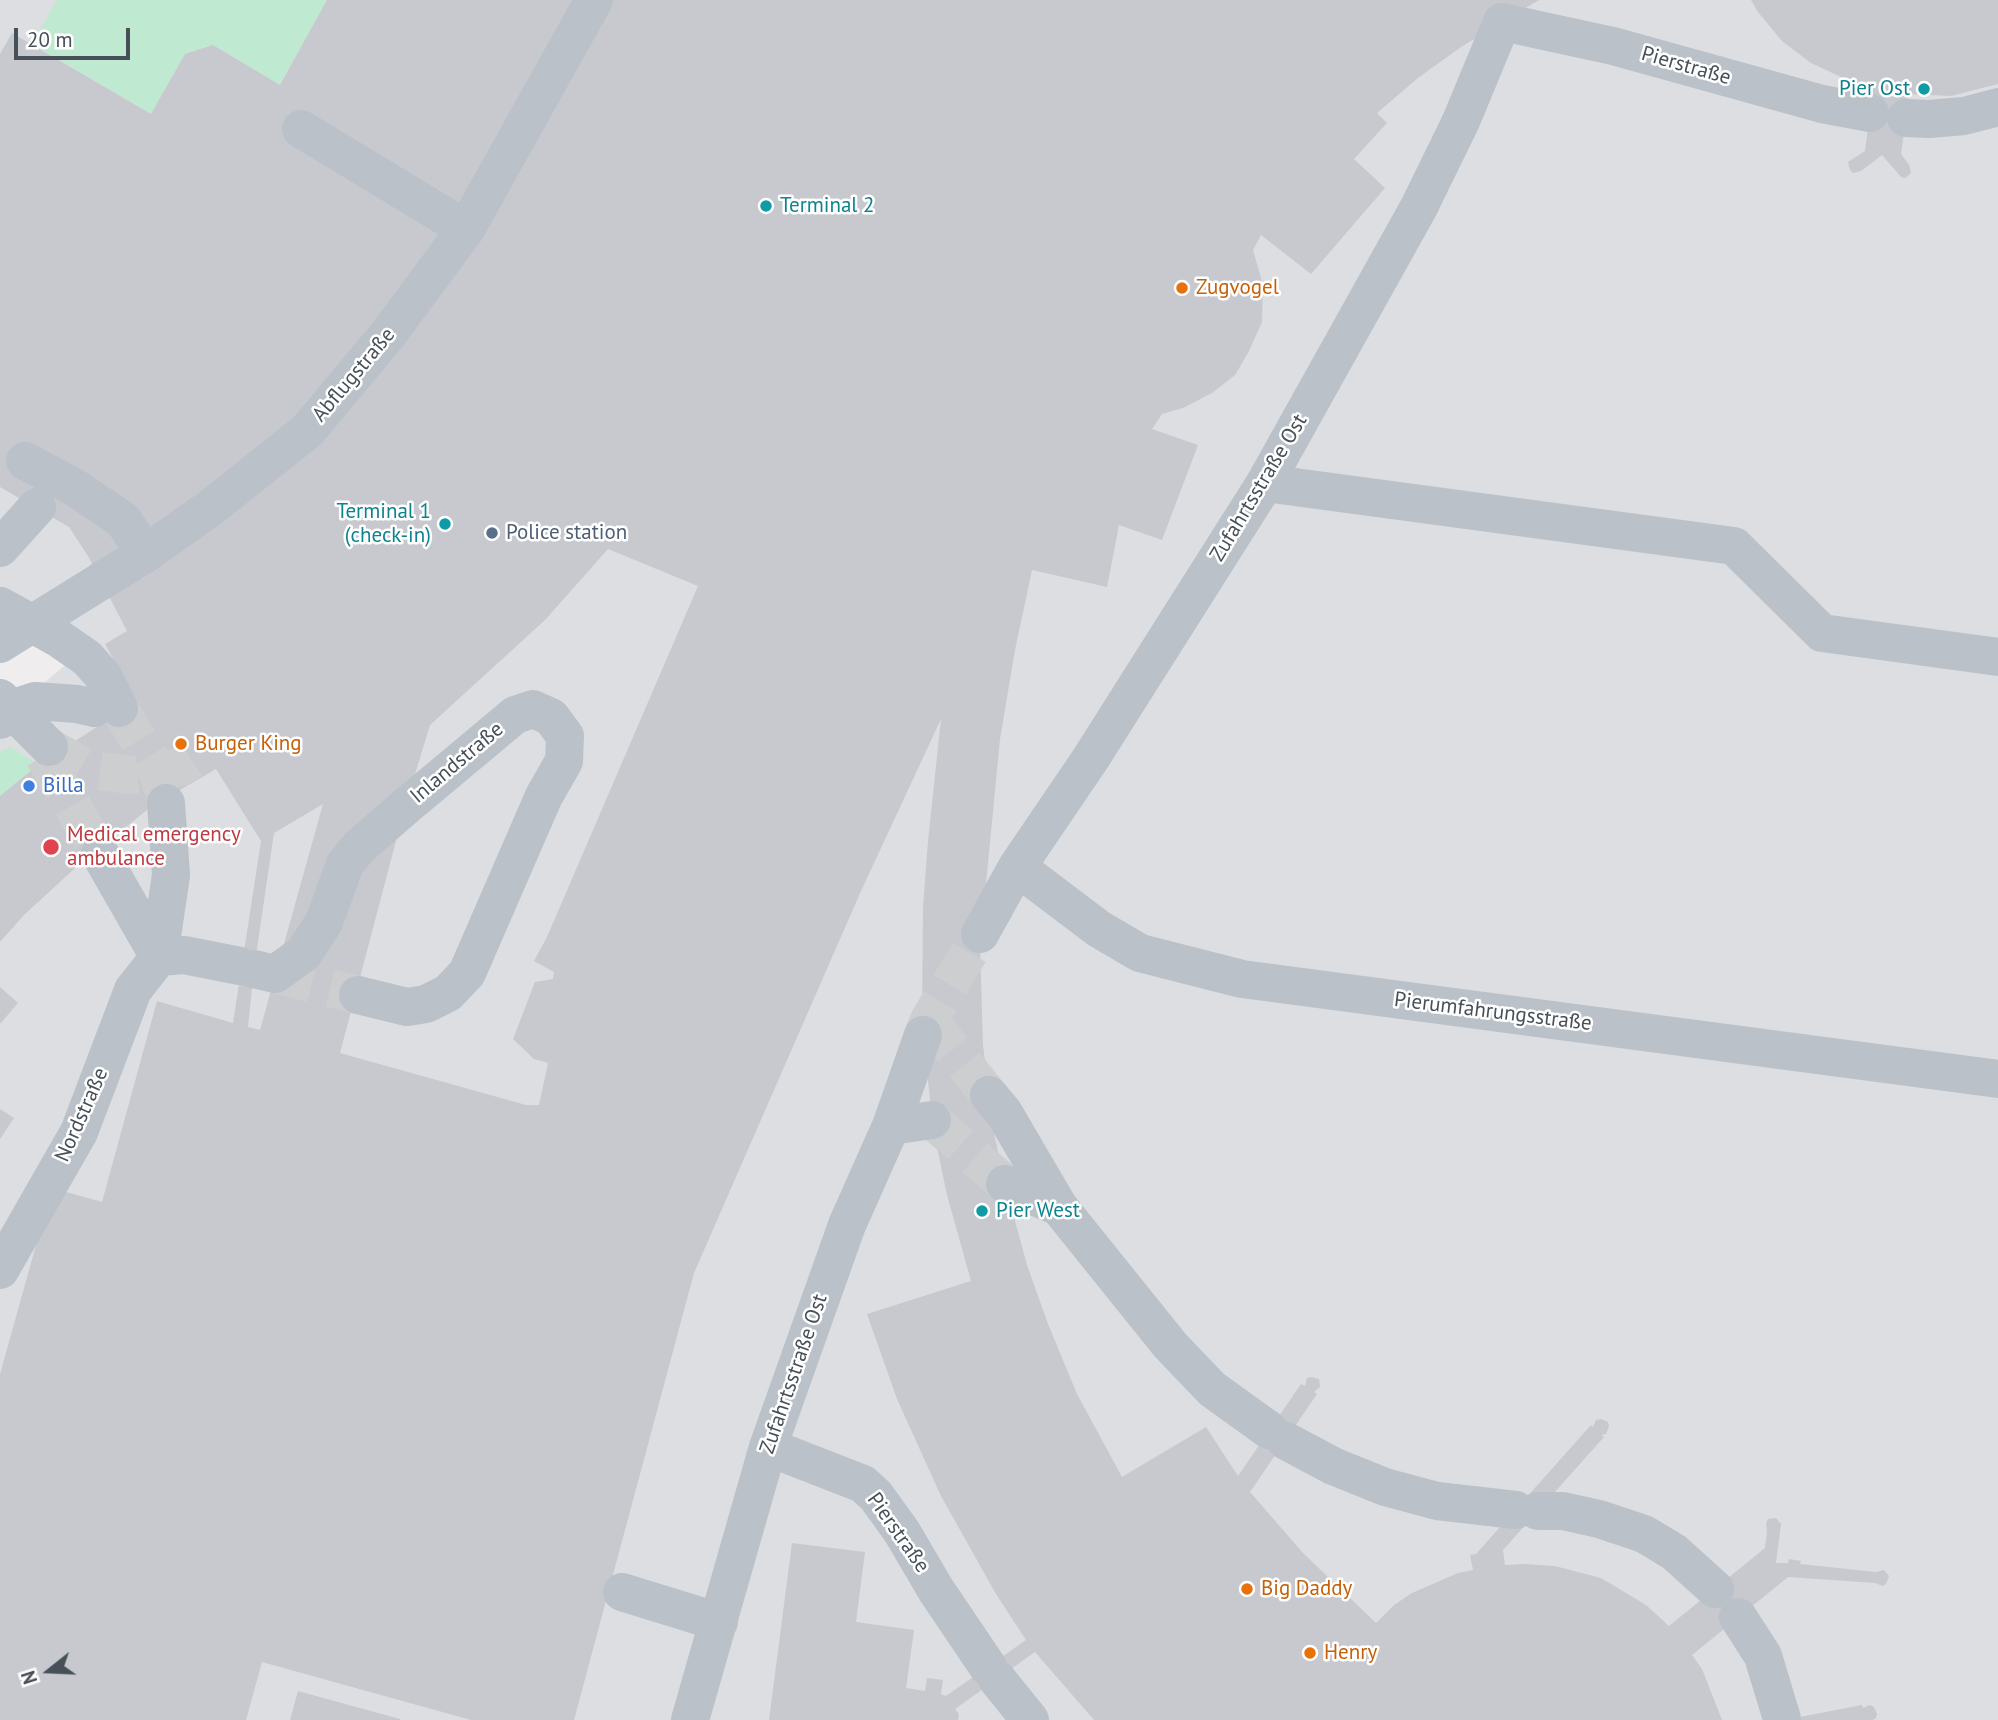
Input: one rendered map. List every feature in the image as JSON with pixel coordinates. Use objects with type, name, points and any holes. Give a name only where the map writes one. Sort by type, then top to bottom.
[{"type":"street","name":"Abflugstraße","points":[[0,643],[145,554],[209,509],[307,431],[389,333],[466,229],[594,0]]},
{"type":"street","name":"Pierstraße","points":[[1502,22],[1613,46],[1822,104],[1888,116],[1929,119],[1964,116],[1998,107]]},
{"type":"street","name":"Zufahrtsstraße Ost","points":[[981,934],[1017,867],[1091,758],[1265,483],[1419,207],[1461,121],[1502,22]]},
{"type":"street","points":[[301,129],[466,229]]},
{"type":"street","points":[[24,461],[74,487],[123,520],[145,554]]},
{"type":"street","points":[[1265,483],[1734,546],[1822,633],[1998,657]]},
{"type":"street","points":[[0,548],[37,507]]},
{"type":"street","points":[[0,606],[58,638],[86,658],[103,676],[107,708],[35,701],[4,709],[46,752]]},
{"type":"street","name":"Inlandstraße","points":[[159,957],[184,955],[256,969],[303,954],[324,922],[345,864],[359,847],[515,715],[533,709],[551,717],[565,736],[564,761],[544,796],[467,973],[449,993],[426,1004],[407,1007],[358,995]]},
{"type":"street","name":"Nordstraße","points":[[0,1270],[79,1132],[133,990],[159,957],[171,875],[166,803]]},
{"type":"street","points":[[100,854],[159,957]]},
{"type":"street","name":"Pierumfahrungsstraße","points":[[1017,867],[1099,929],[1140,953],[1242,979],[1998,1079]]},
{"type":"street","name":"Zufahrtsstraße Ost","points":[[690,1720],[768,1447],[847,1225],[891,1126],[923,1035]]},
{"type":"street","points":[[989,1095],[1004,1113],[1059,1207],[1170,1345],[1212,1389],[1278,1436],[1333,1466],[1385,1488],[1437,1501],[1563,1511],[1599,1519],[1644,1534],[1674,1552],[1726,1603],[1763,1656],[1782,1719]]},
{"type":"street","points":[[891,1126],[932,1120]]},
{"type":"street","points":[[1005,1184],[1059,1207]]},
{"type":"street","name":"Pierstraße","points":[[768,1447],[863,1484],[876,1496],[993,1673],[1030,1720]]},
{"type":"street","points":[[622,1592],[719,1622]]},
{"type":"shaded area","points":[[0,0],[1998,0],[1998,1720],[0,1720],[0,721],[93,641],[0,590]]},
{"type":"green space","points":[[57,0],[327,0],[280,85],[213,45],[185,54],[151,114],[32,44]]},
{"type":"green space","points":[[11,747],[38,765],[0,796],[0,752]]},
{"type":"building","points":[[327,0],[1539,0],[1461,47],[1418,78],[1377,113],[1387,123],[1354,159],[1385,188],[1311,274],[1261,235],[1253,250],[1263,285],[1262,322],[1248,353],[1235,375],[1212,393],[1183,408],[1162,414],[1152,429],[1198,445],[1162,540],[1119,525],[1107,587],[1032,570],[1000,739],[980,946],[983,1045],[993,1129],[1005,1184],[1027,1265],[1048,1324],[1077,1394],[1122,1477],[1206,1427],[1238,1476],[1301,1384],[1305,1386],[1307,1378],[1319,1379],[1320,1387],[1314,1392],[1317,1394],[1250,1492],[1303,1553],[1376,1623],[1394,1605],[1412,1593],[1458,1573],[1473,1570],[1470,1555],[1476,1554],[1591,1425],[1593,1427],[1596,1420],[1601,1419],[1608,1422],[1606,1434],[1601,1435],[1604,1437],[1503,1550],[1505,1565],[1555,1566],[1601,1578],[1646,1605],[1669,1626],[1765,1548],[1766,1523],[1768,1519],[1776,1518],[1781,1524],[1776,1563],[1788,1563],[1789,1559],[1801,1561],[1800,1564],[1876,1572],[1884,1570],[1889,1576],[1886,1584],[1883,1586],[1875,1583],[1788,1577],[1692,1655],[1702,1669],[1722,1720],[1094,1720],[1035,1652],[955,1709],[959,1714],[958,1720],[769,1720],[792,1543],[865,1552],[856,1622],[914,1630],[906,1688],[925,1691],[927,1678],[943,1680],[941,1694],[946,1696],[1026,1640],[996,1594],[941,1496],[897,1399],[867,1314],[971,1281],[947,1195],[933,1128],[922,1022],[923,908],[941,719],[861,891],[694,1273],[574,1720],[471,1720],[262,1662],[246,1720],[0,1720],[0,1374],[52,1188],[102,1202],[157,1001],[233,1023],[261,841],[216,769],[152,806],[74,869],[24,915],[0,942],[0,796],[38,765],[137,701],[105,644],[127,631],[88,556],[69,527],[0,487],[0,54],[12,33],[151,114],[185,54],[213,45],[280,85]],"holes":[[[608,549],[698,586],[547,937],[534,961],[554,972],[553,979],[535,982],[513,1039],[534,1059],[548,1063],[539,1105],[526,1105],[340,1053],[405,807],[430,725],[545,620]],[[323,804],[260,1030],[248,1027],[274,833]]]},
{"type":"building","name":"Pier Ost","points":[[1751,0],[1998,0],[1998,84],[1951,96],[1909,94],[1901,154],[1911,173],[1905,178],[1901,177],[1882,155],[1861,171],[1853,173],[1848,162],[1865,151],[1873,92],[1811,63],[1782,41]]},
{"type":"building","points":[[0,987],[18,1003],[0,1024]]},
{"type":"building","points":[[0,1109],[14,1118],[0,1139]]},
{"type":"building","points":[[298,1691],[400,1719],[400,1720],[290,1720]]},
{"type":"building","points":[[1862,1705],[1863,1708],[1870,1705],[1874,1707],[1876,1718],[1784,1720]]},
{"type":"tunnel","points":[[119,708],[158,772],[164,794]]},
{"type":"tunnel","points":[[49,747],[87,769],[128,775],[180,767],[206,750]]},
{"type":"tunnel","points":[[44,756],[100,854]]},
{"type":"tunnel","points":[[923,1035],[929,1020],[980,934]]},
{"type":"tunnel","points":[[275,974],[358,995]]},
{"type":"tunnel","points":[[929,1020],[989,1095]]},
{"type":"tunnel","points":[[932,1120],[1005,1184]]},
{"type":"place","name":"Pier Ost","points":[[1924,89]]},
{"type":"place","name":"Terminal 2","points":[[766,206]]},
{"type":"place","name":"Zugvogel","points":[[1182,288]]},
{"type":"place","name":"Terminal 1 (check-in)","points":[[445,524]]},
{"type":"place","name":"Police station","points":[[492,533]]},
{"type":"place","name":"Burger King","points":[[181,744]]},
{"type":"place","name":"Billa","points":[[29,786]]},
{"type":"place","name":"Medical emergency ambulance","points":[[51,847]]},
{"type":"place","name":"Pier West","points":[[982,1211]]},
{"type":"place","name":"Big Daddy","points":[[1247,1589]]},
{"type":"place","name":"Henry","points":[[1310,1653]]}]
